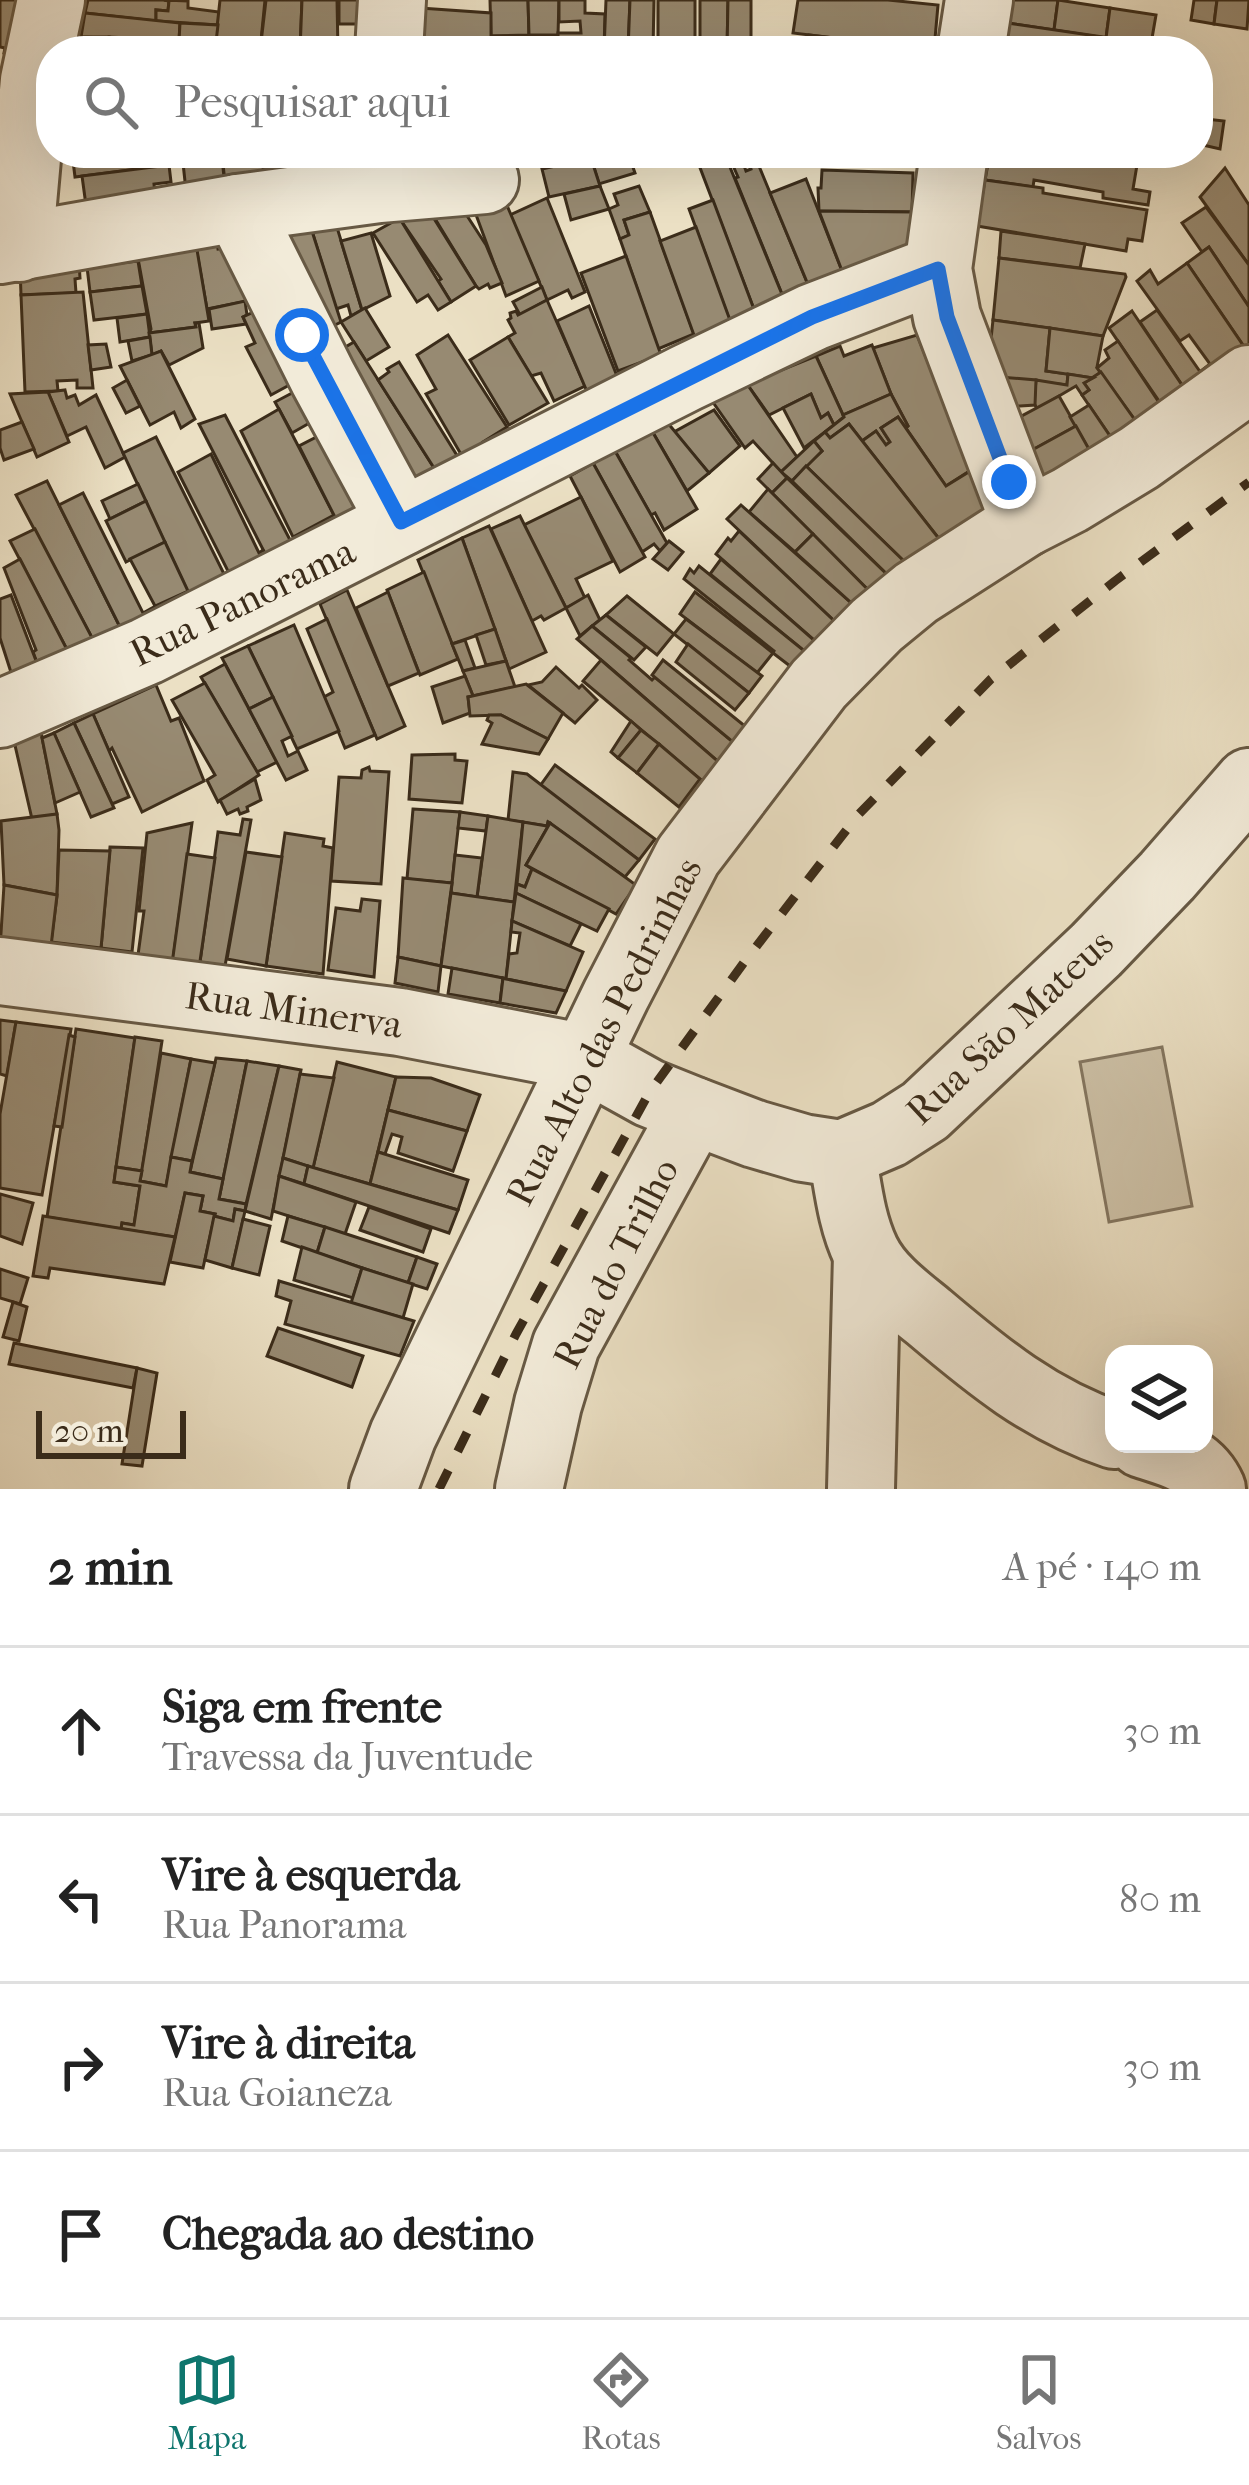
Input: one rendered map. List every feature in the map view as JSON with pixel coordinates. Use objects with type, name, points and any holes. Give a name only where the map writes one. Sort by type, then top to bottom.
[{"type":"street","points":[[43,36],[51,0]]},
{"type":"street","points":[[390,36],[392,0]]},
{"type":"street","points":[[973,36],[979,0]]},
{"type":"street","points":[[36,71],[9,249],[238,208],[381,171],[485,181]]},
{"type":"street","points":[[952,168],[938,269],[947,317],[1025,523]]},
{"type":"street","points":[[238,208],[401,522]]},
{"type":"street","name":"Rua Panorama","points":[[0,714],[147,651],[812,317],[938,269]]},
{"type":"street","name":"Rua Alto das Pedrinhas","points":[[383,1489],[403,1435],[688,856],[819,685],[877,625],[916,593],[1138,458],[1249,379]]},
{"type":"street","name":"Rua São Mateus","points":[[842,1154],[890,1134],[925,1111],[1096,950],[1249,782]]},
{"type":"street","name":"Rua Minerva","points":[[0,971],[400,1022],[586,1058]]},
{"type":"street","points":[[586,1058],[694,1112],[803,1148],[842,1154],[853,1216],[867,1255],[893,1287],[1001,1378],[1066,1417],[1105,1432]]},
{"type":"street","name":"Rua do Trilho","points":[[529,1489],[566,1345],[694,1112]]},
{"type":"street","points":[[861,1489],[867,1255]]},
{"type":"street","points":[[1168,1453],[1189,1460],[1212,1489]]},
{"type":"shaded area","points":[[1162,1047],[1192,1206],[1109,1222],[1080,1062]]},
{"type":"building","points":[[0,0],[39,0],[28,56],[4,53],[5,48],[0,47]]},
{"type":"building","points":[[88,0],[169,1],[168,11],[156,10],[156,21],[85,13]]},
{"type":"building","points":[[164,0],[188,1],[188,8],[219,12],[218,25],[156,21],[156,10],[168,11],[169,1]]},
{"type":"building","points":[[220,0],[265,0],[261,36],[216,36]]},
{"type":"building","points":[[266,0],[302,0],[301,36],[262,36]]},
{"type":"building","points":[[302,0],[337,0],[338,36],[301,36]]},
{"type":"building","points":[[339,0],[378,0],[358,24],[339,24]]},
{"type":"building","points":[[490,0],[528,0],[529,35],[491,36]]},
{"type":"building","points":[[528,0],[559,0],[558,35],[529,35]]},
{"type":"building","points":[[559,0],[585,0],[585,13],[605,14],[604,36],[558,36],[581,33],[580,21],[559,22]]},
{"type":"building","points":[[606,0],[630,0],[629,36],[605,36]]},
{"type":"building","points":[[630,0],[654,0],[653,36],[629,36]]},
{"type":"building","points":[[658,0],[695,0],[695,36],[658,36]]},
{"type":"building","points":[[700,0],[728,0],[727,36],[700,36]]},
{"type":"building","points":[[728,0],[751,0],[751,36],[727,36]]},
{"type":"building","points":[[798,0],[938,5],[935,36],[793,33]]},
{"type":"building","points":[[1011,0],[1058,0],[1054,30],[1007,23]]},
{"type":"building","points":[[1058,0],[1110,8],[1106,36],[1054,30]]},
{"type":"building","points":[[1194,0],[1217,0],[1214,24],[1191,20]]},
{"type":"building","points":[[1217,0],[1249,0],[1247,29],[1214,24]]},
{"type":"building","points":[[420,8],[491,13],[491,36],[418,36]]},
{"type":"building","points":[[1110,8],[1156,15],[1152,36],[1106,36]]},
{"type":"building","points":[[85,13],[180,23],[179,36],[81,36]]},
{"type":"building","points":[[180,23],[218,25],[217,36],[179,36]]},
{"type":"building","points":[[1007,23],[1096,36],[1004,36]]},
{"type":"building","points":[[1213,120],[1224,121],[1220,149],[1213,147]]},
{"type":"building","points":[[74,168],[146,168],[75,177]]},
{"type":"building","points":[[169,168],[171,182],[154,184],[157,213],[88,220],[82,176]]},
{"type":"building","points":[[184,168],[223,168],[227,205],[188,209]]},
{"type":"building","points":[[223,168],[263,168],[266,201],[227,205]]},
{"type":"building","points":[[263,168],[294,168],[297,194],[266,197]]},
{"type":"building","points":[[321,168],[375,168],[374,184],[322,195]]},
{"type":"building","points":[[594,168],[633,168],[635,173],[599,184]]},
{"type":"building","points":[[594,168],[600,186],[549,197],[542,169]]},
{"type":"building","points":[[700,168],[730,168],[788,309],[758,320]]},
{"type":"building","points":[[734,168],[760,168],[814,299],[788,309],[735,178]]},
{"type":"building","points":[[987,168],[1136,168],[1133,189],[1150,192],[1148,205],[1034,180],[1033,187],[985,180]]},
{"type":"building","points":[[1225,168],[1249,205],[1249,265],[1200,197]]},
{"type":"building","points":[[822,170],[913,173],[912,212],[819,211]]},
{"type":"building","points":[[806,179],[844,276],[814,299],[770,193]]},
{"type":"building","points":[[985,180],[1147,210],[1142,241],[1128,239],[1126,251],[977,226]]},
{"type":"building","points":[[600,186],[609,209],[571,220],[564,194]]},
{"type":"building","points":[[639,186],[650,212],[624,220],[629,235],[620,239],[609,209],[618,205],[614,194]]},
{"type":"building","points":[[547,198],[585,292],[572,298],[568,290],[547,300],[510,215]]},
{"type":"building","points":[[713,200],[758,320],[733,330],[689,209]]},
{"type":"building","points":[[506,203],[539,281],[506,296],[475,212]]},
{"type":"building","points":[[460,205],[486,245],[502,283],[479,289],[434,217]]},
{"type":"building","points":[[1206,207],[1249,265],[1249,307],[1209,247],[1202,252],[1182,223]]},
{"type":"building","points":[[428,209],[476,286],[451,302],[400,219]]},
{"type":"building","points":[[819,211],[912,212],[912,263],[844,276]]},
{"type":"building","points":[[650,212],[694,334],[658,349],[620,239],[629,235],[624,220]]},
{"type":"building","points":[[398,219],[451,302],[438,310],[428,295],[417,302],[373,233]]},
{"type":"building","points":[[336,224],[362,310],[351,316],[348,305],[336,309],[311,228]]},
{"type":"building","points":[[696,227],[731,323],[695,338],[660,241]]},
{"type":"building","points":[[311,228],[341,322],[331,327],[277,234]]},
{"type":"building","points":[[1001,231],[1085,244],[1080,268],[999,258]]},
{"type":"building","points":[[371,233],[390,296],[362,310],[341,241]]},
{"type":"building","points":[[217,243],[218,249],[239,246],[257,299],[207,309],[196,247]]},
{"type":"building","points":[[196,244],[209,321],[149,333],[137,253]]},
{"type":"building","points":[[1209,247],[1249,307],[1249,354],[1187,263]]},
{"type":"building","points":[[626,256],[661,355],[618,371],[581,273]]},
{"type":"building","points":[[999,258],[1125,274],[1103,336],[993,320]]},
{"type":"building","points":[[138,261],[142,286],[90,292],[87,267]]},
{"type":"building","points":[[79,263],[76,293],[21,295],[20,268]]},
{"type":"building","points":[[1187,263],[1249,354],[1212,384],[1201,371],[1210,364],[1189,335],[1180,341],[1137,281],[1150,270],[1158,284]]},
{"type":"building","points":[[142,286],[147,314],[94,320],[90,292]]},
{"type":"building","points":[[542,287],[547,300],[520,315],[513,302]]},
{"type":"building","points":[[83,292],[93,388],[77,388],[77,380],[57,381],[58,391],[25,392],[21,295]]},
{"type":"building","points":[[547,300],[585,386],[554,401],[541,373],[531,376],[508,337],[515,333],[508,320],[510,313],[518,315]]},
{"type":"building","points":[[245,301],[246,324],[212,329],[209,309]]},
{"type":"building","points":[[271,304],[293,383],[271,395],[246,347],[255,343],[243,317]]},
{"type":"building","points":[[589,306],[621,386],[591,401],[557,321]]},
{"type":"building","points":[[365,308],[389,347],[366,361],[341,322]]},
{"type":"building","points":[[1157,310],[1210,386],[1192,400],[1140,322]]},
{"type":"building","points":[[1132,311],[1192,400],[1170,417],[1109,328]]},
{"type":"building","points":[[147,314],[150,337],[120,342],[117,318]]},
{"type":"building","points":[[993,320],[1050,328],[1046,371],[1068,374],[1067,385],[987,376]]},
{"type":"building","points":[[199,323],[203,348],[169,365],[161,351],[152,355],[149,333],[196,327]]},
{"type":"building","points":[[1050,328],[1103,336],[1097,367],[1101,372],[1093,378],[1046,371]]},
{"type":"building","points":[[448,335],[507,427],[483,442],[492,456],[469,468],[426,394],[436,389],[417,355]]},
{"type":"building","points":[[917,335],[971,470],[946,486],[906,428],[873,348]]},
{"type":"building","points":[[150,337],[152,355],[132,361],[128,341]]},
{"type":"building","points":[[508,337],[548,403],[509,425],[470,360]]},
{"type":"building","points":[[1118,341],[1162,407],[1137,423],[1097,368],[1109,358],[1105,350]]},
{"type":"building","points":[[354,342],[443,482],[405,502],[342,349]]},
{"type":"building","points":[[106,344],[111,367],[91,370],[88,345]]},
{"type":"building","points":[[872,345],[891,394],[843,415],[816,356],[840,346],[844,356]]},
{"type":"building","points":[[161,351],[195,419],[181,428],[174,412],[150,425],[120,366]]},
{"type":"building","points":[[816,356],[844,417],[834,425],[828,413],[821,418],[811,394],[769,415],[747,384]]},
{"type":"building","points":[[399,362],[466,470],[443,482],[378,380]]},
{"type":"building","points":[[1101,372],[1137,423],[1112,439],[1082,395],[1089,390],[1084,383]]},
{"type":"building","points":[[1068,374],[1093,378],[1084,383],[1089,390],[1082,395],[1076,386],[1037,409],[1036,380],[1067,385]]},
{"type":"building","points":[[987,376],[1036,380],[1035,405],[989,408]]},
{"type":"building","points":[[127,380],[140,406],[126,413],[113,388]]},
{"type":"building","points":[[311,383],[327,413],[292,433],[275,402]]},
{"type":"building","points":[[747,384],[797,457],[781,472],[753,441],[745,448],[710,398]]},
{"type":"building","points":[[65,390],[67,398],[75,395],[79,405],[96,395],[125,457],[105,468],[86,427],[67,436],[48,392]]},
{"type":"building","points":[[48,392],[69,442],[37,457],[10,394]]},
{"type":"building","points":[[811,394],[821,418],[828,413],[834,425],[804,448],[783,408]]},
{"type":"building","points":[[891,394],[908,426],[898,417],[881,428],[890,442],[886,445],[876,431],[862,441],[849,424],[830,438],[825,432],[843,415]]},
{"type":"building","points":[[1059,396],[1076,426],[1014,460],[999,428]]},
{"type":"building","points":[[1089,405],[1112,439],[1092,455],[1070,417]]},
{"type":"building","points":[[279,409],[334,515],[293,537],[241,431]]},
{"type":"building","points":[[714,410],[740,446],[709,473],[674,432]]},
{"type":"building","points":[[225,415],[301,561],[276,575],[199,424]]},
{"type":"building","points":[[898,417],[946,486],[972,470],[992,512],[944,545],[862,441],[876,431],[886,445],[890,442],[881,428]]},
{"type":"building","points":[[22,422],[34,449],[4,460],[0,430]]},
{"type":"building","points":[[667,422],[709,473],[687,491],[652,431]]},
{"type":"building","points":[[849,424],[940,540],[911,568],[806,466],[822,451],[814,441],[825,432],[830,438]]},
{"type":"building","points":[[1076,426],[1100,469],[1035,504],[1014,460]]},
{"type":"building","points":[[334,428],[376,516],[343,533],[299,446]]},
{"type":"building","points":[[652,431],[697,509],[664,530],[615,451]]},
{"type":"building","points":[[156,437],[235,596],[198,614],[123,453]]},
{"type":"building","points":[[814,441],[822,451],[792,481],[781,472]]},
{"type":"building","points":[[615,451],[667,543],[660,551],[654,544],[642,552],[593,463]]},
{"type":"building","points":[[211,454],[259,553],[263,550],[272,567],[236,587],[178,472]]},
{"type":"building","points":[[593,463],[645,557],[620,572],[570,476]]},
{"type":"building","points":[[773,463],[787,478],[772,493],[758,479]]},
{"type":"building","points":[[806,466],[911,568],[900,587],[792,481]]},
{"type":"building","points":[[787,478],[900,587],[882,604],[772,493]]},
{"type":"building","points":[[47,481],[125,637],[99,651],[16,495]]},
{"type":"building","points":[[138,484],[146,501],[110,519],[102,501]]},
{"type":"building","points":[[768,489],[813,534],[795,552],[749,512]]},
{"type":"building","points":[[83,493],[143,613],[154,607],[159,620],[125,637],[59,505]]},
{"type":"building","points":[[581,497],[613,561],[576,579],[585,598],[566,608],[524,525]]},
{"type":"building","points":[[146,501],[165,542],[126,562],[106,521]]},
{"type":"building","points":[[741,505],[867,617],[848,634],[727,519]]},
{"type":"building","points":[[520,516],[566,608],[544,620],[541,616],[532,621],[491,529]]},
{"type":"building","points":[[489,526],[546,652],[509,669],[462,538]]},
{"type":"building","points":[[35,529],[99,651],[74,663],[10,541]]},
{"type":"building","points":[[739,531],[848,634],[834,647],[821,635],[815,641],[716,554]]},
{"type":"building","points":[[813,534],[882,604],[867,617],[795,552]]},
{"type":"building","points":[[462,538],[495,629],[452,644],[418,560]]},
{"type":"building","points":[[669,541],[683,552],[668,570],[653,559]]},
{"type":"building","points":[[165,542],[188,591],[155,606],[130,559]]},
{"type":"building","points":[[20,559],[74,663],[43,679],[4,568]]},
{"type":"building","points":[[721,559],[815,641],[808,654],[710,574]]},
{"type":"building","points":[[699,566],[818,662],[803,676],[773,653],[684,579],[690,569],[694,573]]},
{"type":"building","points":[[424,572],[458,659],[420,675],[387,590]]},
{"type":"building","points":[[347,590],[405,726],[377,739],[320,604]]},
{"type":"building","points":[[388,592],[419,673],[388,686],[356,608]]},
{"type":"building","points":[[695,592],[773,653],[757,673],[680,614]]},
{"type":"building","points":[[11,595],[43,679],[16,688],[0,638],[0,599]]},
{"type":"building","points":[[588,595],[600,620],[580,636],[566,608]]},
{"type":"building","points":[[627,596],[674,634],[657,655],[606,615]]},
{"type":"building","points":[[606,615],[646,647],[634,660],[592,626]]},
{"type":"building","points":[[327,619],[375,735],[345,748],[324,697],[333,692],[307,629]]},
{"type":"building","points":[[686,619],[762,676],[749,693],[674,634]]},
{"type":"building","points":[[294,625],[339,731],[297,749],[248,646]]},
{"type":"building","points":[[592,626],[745,752],[729,771],[577,639]]},
{"type":"building","points":[[495,629],[506,661],[486,665],[476,635]]},
{"type":"building","points":[[465,640],[475,668],[463,671],[452,644]]},
{"type":"building","points":[[688,644],[749,693],[735,710],[676,662]]},
{"type":"building","points":[[248,646],[273,697],[249,709],[222,658]]},
{"type":"building","points":[[601,660],[729,771],[713,790],[583,681]]},
{"type":"building","points":[[663,660],[746,727],[745,752],[652,675]]},
{"type":"building","points":[[506,661],[515,687],[473,696],[463,671]]},
{"type":"building","points":[[225,664],[277,762],[257,772],[201,677]]},
{"type":"building","points":[[556,667],[597,700],[575,723],[528,685],[542,682]]},
{"type":"building","points":[[465,676],[473,696],[468,697],[470,713],[443,723],[432,687]]},
{"type":"building","points":[[205,683],[259,775],[218,802],[207,780],[215,775],[172,700]]},
{"type":"building","points":[[526,684],[563,713],[548,739],[501,715],[470,716],[468,697]]},
{"type":"building","points":[[156,685],[171,721],[179,718],[204,781],[142,812],[93,714]]},
{"type":"building","points":[[273,697],[292,736],[282,741],[288,756],[298,751],[307,770],[286,780],[249,709]]},
{"type":"building","points":[[93,714],[129,797],[112,804],[74,723]]},
{"type":"building","points":[[489,715],[501,715],[548,739],[539,754],[482,744],[492,723],[487,720]]},
{"type":"building","points":[[631,721],[641,730],[618,758],[611,752]]},
{"type":"building","points":[[74,723],[114,808],[91,817],[54,733]]},
{"type":"building","points":[[641,730],[659,744],[637,773],[618,758]]},
{"type":"building","points":[[41,732],[57,814],[32,819],[14,741]]},
{"type":"building","points":[[54,733],[80,792],[55,803],[42,738]]},
{"type":"building","points":[[659,744],[700,779],[679,807],[637,773]]},
{"type":"building","points":[[455,754],[455,760],[467,761],[462,803],[409,799],[412,755]]},
{"type":"building","points":[[555,765],[655,839],[639,860],[540,786]]},
{"type":"building","points":[[369,767],[370,771],[389,772],[381,884],[331,881],[339,777],[361,778],[362,770]]},
{"type":"building","points":[[513,772],[527,774],[639,860],[625,877],[548,822],[547,826],[508,820]]},
{"type":"building","points":[[255,779],[261,800],[247,807],[248,811],[227,814],[220,800]]},
{"type":"building","points":[[413,809],[460,812],[452,883],[407,879]]},
{"type":"building","points":[[460,812],[488,816],[486,831],[458,828]]},
{"type":"building","points":[[57,814],[57,895],[4,885],[1,821]]},
{"type":"building","points":[[488,816],[523,822],[514,902],[477,897]]},
{"type":"building","points":[[243,819],[251,820],[225,966],[200,962],[218,832],[240,835]]},
{"type":"building","points":[[523,822],[550,823],[526,865],[532,869],[525,887],[517,884]]},
{"type":"building","points":[[192,823],[173,959],[138,955],[147,833]]},
{"type":"building","points":[[550,823],[636,885],[616,914],[526,865]]},
{"type":"building","points":[[285,833],[324,839],[323,846],[333,848],[323,974],[266,966]]},
{"type":"building","points":[[110,847],[143,848],[132,952],[101,948]]},
{"type":"building","points":[[59,850],[110,851],[101,948],[51,942]]},
{"type":"building","points":[[246,852],[282,857],[266,966],[227,959]]},
{"type":"building","points":[[187,854],[215,858],[199,968],[172,964]]},
{"type":"building","points":[[455,855],[482,858],[477,897],[451,893]]},
{"type":"building","points":[[532,869],[609,909],[597,931],[516,893],[517,884],[525,887]]},
{"type":"building","points":[[403,878],[452,883],[441,966],[398,957]]},
{"type":"building","points":[[4,885],[57,895],[50,955],[0,949]]},
{"type":"building","points":[[451,893],[514,902],[506,979],[441,966]]},
{"type":"building","points":[[516,893],[581,924],[570,946],[512,921]]},
{"type":"building","points":[[362,899],[380,901],[374,977],[328,970],[336,908],[360,911]]},
{"type":"building","points":[[512,921],[583,952],[566,991],[506,979],[509,954],[517,953],[520,933],[511,932]]},
{"type":"building","points":[[398,957],[441,966],[438,992],[395,983]]},
{"type":"building","points":[[452,968],[503,978],[500,1003],[448,994]]},
{"type":"building","points":[[503,978],[566,991],[556,1013],[500,1003]]},
{"type":"building","points":[[0,1020],[16,1022],[7,1076],[0,1074]]},
{"type":"building","points":[[16,1022],[71,1029],[42,1195],[0,1188],[0,1114]]},
{"type":"building","points":[[76,1029],[135,1038],[114,1182],[140,1186],[134,1225],[122,1223],[121,1229],[47,1217]]},
{"type":"building","points":[[69,1035],[75,1037],[62,1127],[54,1126]]},
{"type":"building","points":[[135,1037],[162,1041],[142,1171],[116,1167]]},
{"type":"building","points":[[161,1053],[191,1059],[166,1186],[140,1181]]},
{"type":"building","points":[[216,1058],[247,1061],[223,1179],[190,1172]]},
{"type":"building","points":[[191,1059],[215,1063],[192,1161],[171,1157]]},
{"type":"building","points":[[247,1061],[279,1066],[246,1204],[219,1199]]},
{"type":"building","points":[[337,1062],[396,1077],[370,1184],[313,1168]]},
{"type":"building","points":[[279,1066],[301,1070],[271,1219],[245,1211]]},
{"type":"building","points":[[300,1074],[334,1078],[313,1168],[283,1158]]},
{"type":"building","points":[[396,1077],[431,1078],[480,1095],[467,1131],[388,1110]]},
{"type":"building","points":[[388,1110],[467,1131],[453,1171],[398,1153],[402,1137],[392,1134],[385,1154],[378,1152]]},
{"type":"building","points":[[378,1152],[468,1180],[458,1210],[370,1184]]},
{"type":"building","points":[[171,1157],[192,1161],[190,1172],[223,1179],[219,1199],[246,1204],[245,1211],[235,1209],[233,1221],[214,1216],[200,1211],[203,1196],[185,1193],[175,1237],[121,1229],[122,1223],[134,1225],[140,1186],[114,1182],[116,1167],[142,1171],[140,1181],[166,1186]]},
{"type":"building","points":[[283,1158],[308,1166],[304,1184],[279,1176]]},
{"type":"building","points":[[308,1166],[458,1210],[449,1233],[304,1184]]},
{"type":"building","points":[[279,1176],[356,1202],[345,1234],[273,1211]]},
{"type":"building","points":[[185,1193],[203,1196],[200,1211],[215,1214],[203,1268],[170,1262]]},
{"type":"building","points":[[0,1194],[33,1203],[22,1244],[0,1236]]},
{"type":"building","points":[[369,1207],[431,1229],[423,1252],[360,1230]]},
{"type":"building","points":[[235,1209],[245,1211],[232,1268],[205,1260],[214,1216],[233,1221]]},
{"type":"building","points":[[43,1216],[175,1237],[164,1284],[50,1268],[48,1278],[33,1276]]},
{"type":"building","points":[[288,1216],[325,1227],[317,1253],[282,1241]]},
{"type":"building","points":[[243,1219],[270,1226],[259,1275],[232,1268]]},
{"type":"building","points":[[325,1227],[417,1257],[408,1283],[317,1253]]},
{"type":"building","points":[[302,1247],[362,1268],[353,1298],[294,1280]]},
{"type":"building","points":[[417,1257],[437,1264],[427,1289],[408,1283]]},
{"type":"building","points":[[362,1268],[413,1284],[403,1318],[351,1303]]},
{"type":"building","points":[[0,1269],[28,1278],[20,1304],[0,1298]]},
{"type":"building","points":[[279,1281],[414,1321],[400,1356],[285,1324],[291,1301],[276,1296]]},
{"type":"building","points":[[13,1302],[27,1307],[19,1341],[3,1337]]},
{"type":"building","points":[[278,1328],[363,1356],[352,1387],[267,1356]]},
{"type":"building","points":[[14,1343],[137,1368],[133,1388],[9,1364]]},
{"type":"building","points":[[137,1368],[157,1373],[142,1466],[122,1464]]},
{"type":"railway","points":[[439,1489],[516,1334],[649,1093],[858,815],[991,679],[1249,482]]},
{"type":"route","points":[[302,335],[401,522],[812,317],[938,269],[947,317],[1009,482]]}]
